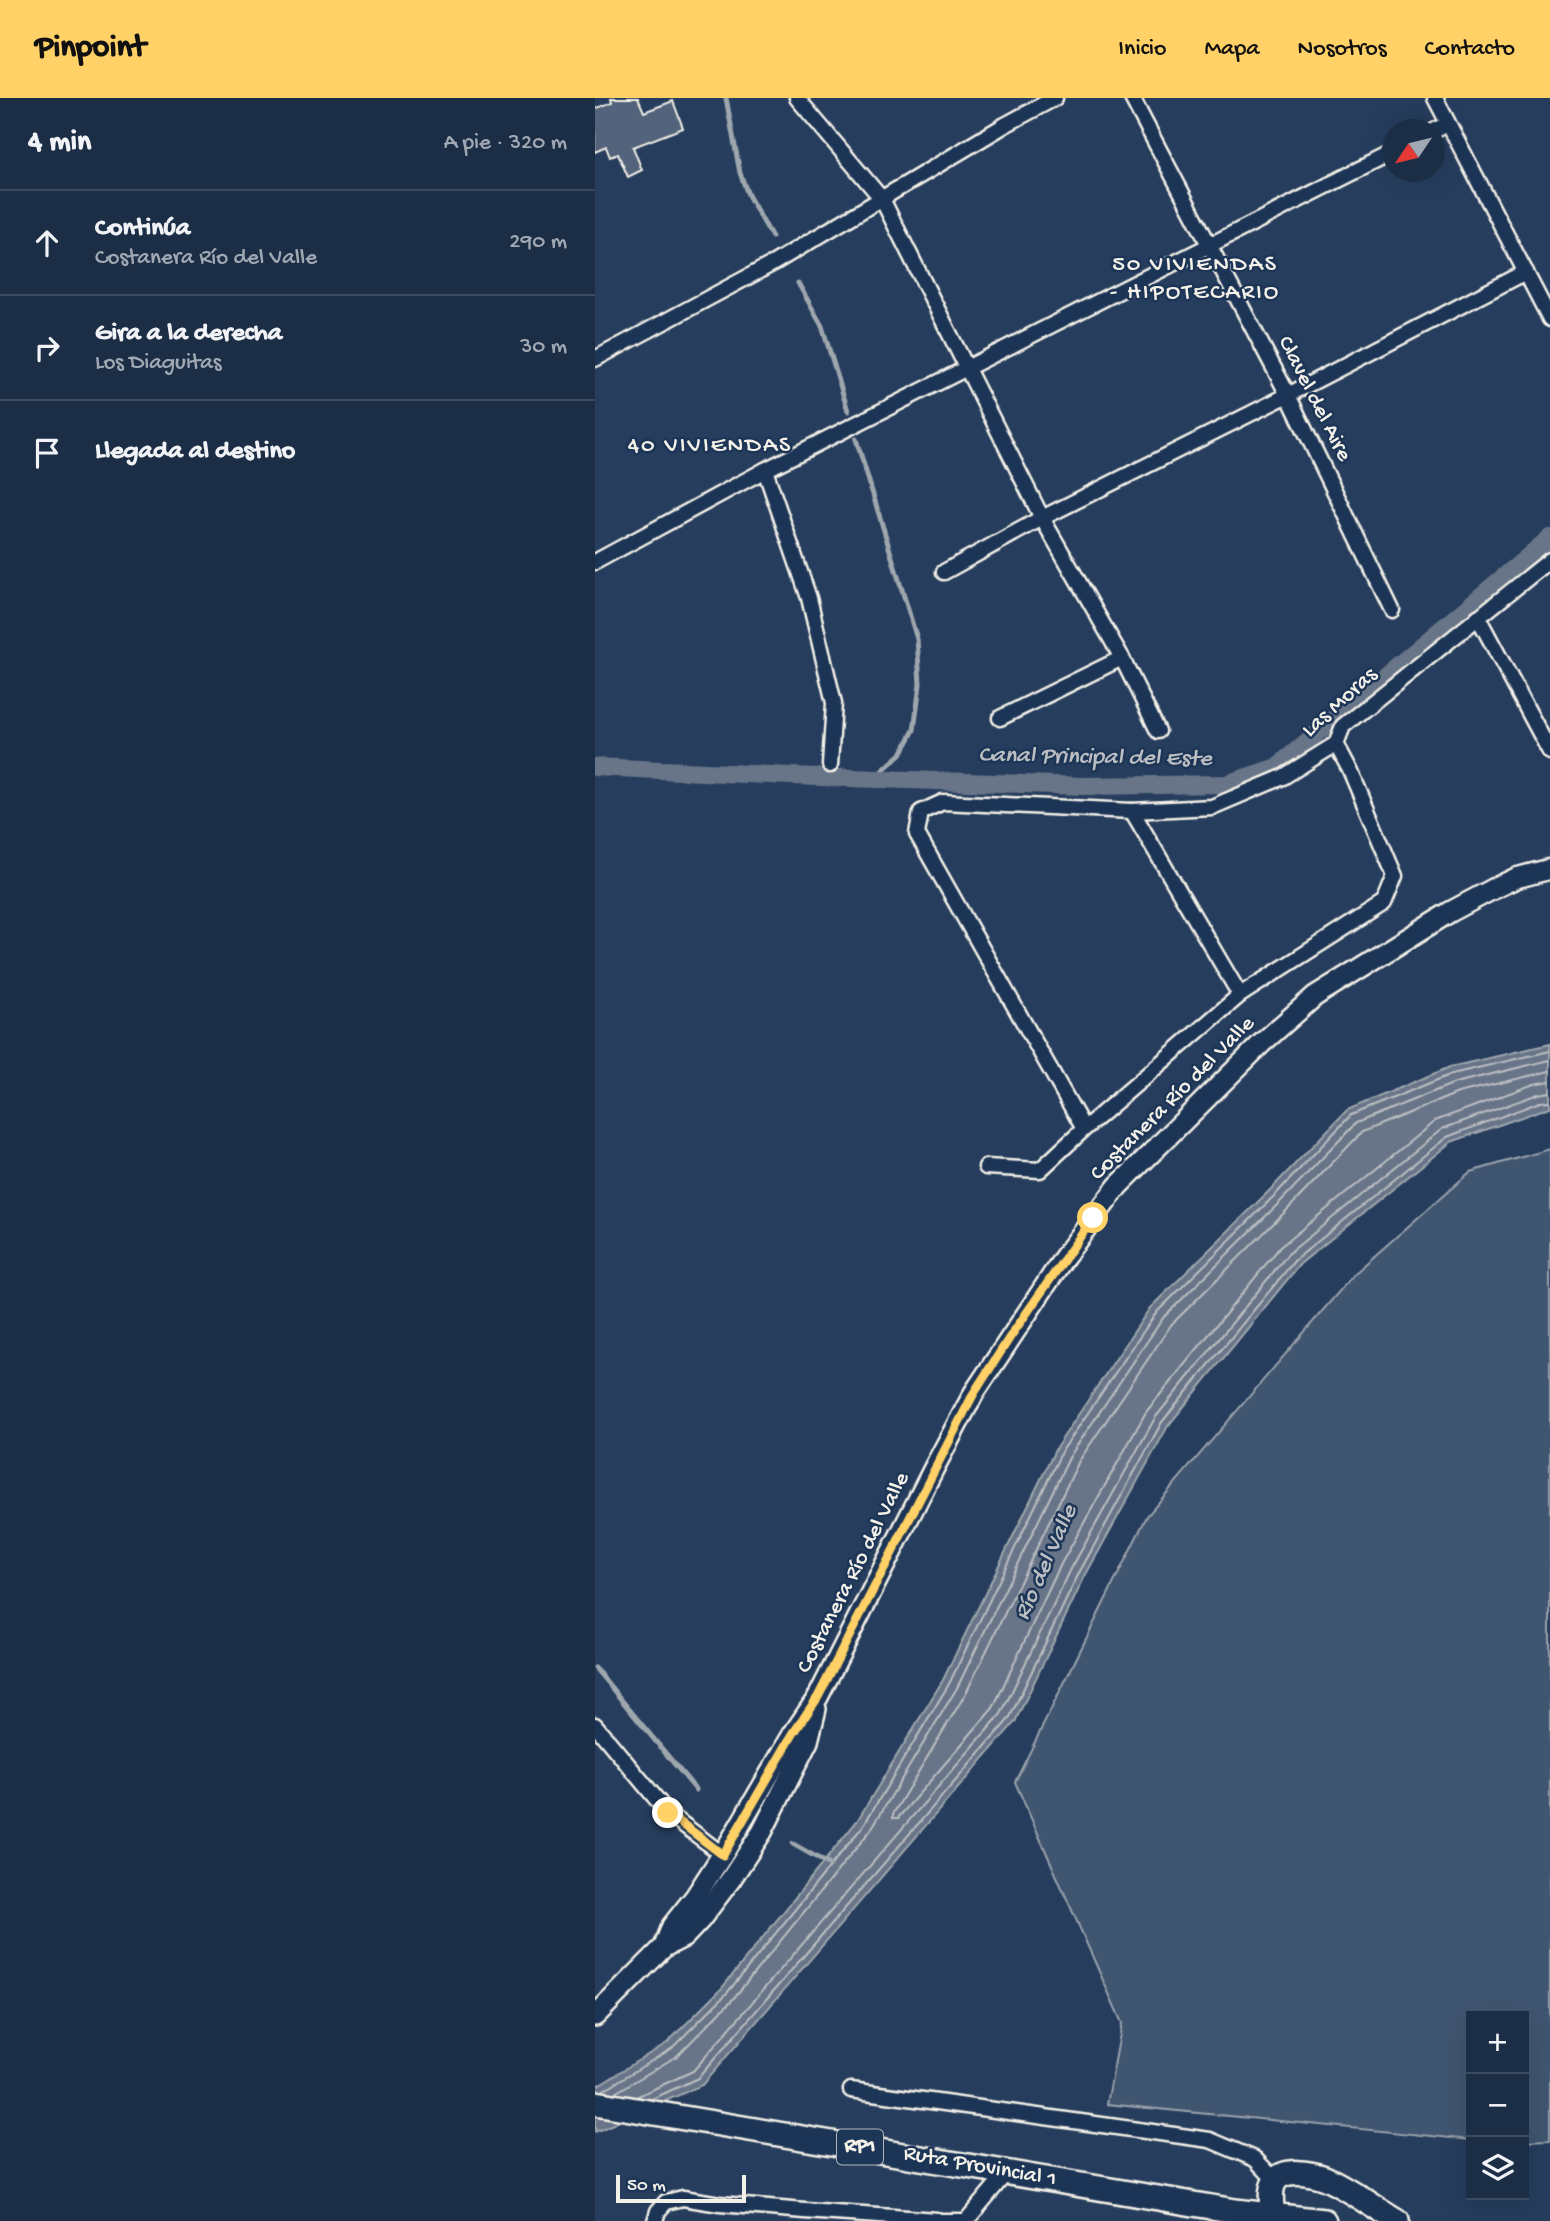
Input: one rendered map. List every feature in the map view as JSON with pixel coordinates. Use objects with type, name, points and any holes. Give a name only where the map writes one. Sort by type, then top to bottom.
[{"type":"main road","name":"Costanera Río del Valle","points":[[664,1947],[672,1926],[723,1855],[793,1734],[818,1697],[974,1393],[1065,1256],[1118,1185],[1262,1042],[1315,996],[1450,912],[1516,878],[1550,869]]},
{"type":"main road","name":"Costanera Río del Valle","points":[[598,2007],[664,1947],[684,1937],[731,1879],[762,1832],[808,1741],[818,1697]]},
{"type":"main road","name":"Ruta Provincial 1","points":[[595,2103],[1273,2218],[1324,2221]]},
{"type":"main road","points":[[1273,2218],[1271,2191],[1275,2179],[1282,2175],[1308,2174],[1326,2178],[1397,2221]]},
{"type":"street","points":[[797,98],[882,199],[1042,518],[1122,658],[1158,731]]},
{"type":"street","points":[[595,359],[772,264],[1055,98]]},
{"type":"street","name":"Clavel del Aire","points":[[1132,98],[1288,395],[1392,610]]},
{"type":"street","points":[[1434,98],[1439,119]]},
{"type":"street","points":[[1445,135],[1526,272],[1550,319]]},
{"type":"street","points":[[595,562],[765,470],[1382,158]]},
{"type":"street","points":[[944,572],[1042,518],[1526,272]]},
{"type":"street","points":[[765,470],[809,598],[834,702],[830,765]]},
{"type":"street","name":"Las Moras","points":[[1084,1129],[917,834],[921,812],[943,802],[1132,811],[1212,807],[1283,777],[1336,744],[1343,726],[1550,560]]},
{"type":"street","points":[[1478,617],[1550,752]]},
{"type":"street","points":[[1000,718],[1122,658]]},
{"type":"street","points":[[986,1167],[1040,1170],[1240,995],[1384,903],[1395,876],[1350,770],[1336,744]]},
{"type":"street","points":[[1132,811],[1240,995]]},
{"type":"street","points":[[595,1725],[668,1813],[723,1855]]},
{"type":"street","points":[[851,2090],[1210,2140],[1255,2159],[1275,2179]]},
{"type":"street","points":[[655,2221],[658,2211],[666,2202],[683,2198],[805,2211],[966,2221],[1007,2172]]},
{"type":"shaded area","points":[[1550,1149],[1550,2140],[1529,2141],[1529,2011],[1466,2011],[1466,2140],[1107,2104],[1122,2023],[1015,1782],[1147,1516],[1354,1274],[1470,1172]]},
{"type":"water","name":"Río del Valle","points":[[1550,1044],[1550,1107],[1451,1142],[1300,1264],[1168,1426],[1085,1576],[1015,1722],[702,2085],[595,2132],[595,2087],[667,2043],[722,1988],[857,1821],[943,1680],[1056,1448],[1150,1308],[1347,1110],[1450,1067]]},
{"type":"building","points":[[611,98],[638,98],[644,112],[673,101],[683,128],[633,147],[642,170],[628,177],[618,154],[610,157],[606,147],[595,152],[595,109],[612,102]]},
{"type":"waterway","points":[[726,98],[740,173],[748,195],[772,237]]},
{"type":"waterway","points":[[798,283],[822,326],[848,411]]},
{"type":"waterway","points":[[856,439],[917,639],[920,684],[914,730],[901,754],[874,778]]},
{"type":"waterway","name":"Canal Principal del Este","points":[[595,767],[1084,786],[1226,784],[1277,767],[1550,538]]},
{"type":"waterway","points":[[595,1668],[696,1790]]},
{"type":"waterway","points":[[793,1844],[830,1865]]},
{"type":"district","name":"50 VIVIENDAS - HIPOTECARIO","points":[[1195,279]]},
{"type":"district","name":"40 VIVIENDAS","points":[[710,446]]},
{"type":"route","points":[[668,1813],[723,1855],[793,1734],[818,1697],[974,1393],[1093,1218]]}]
